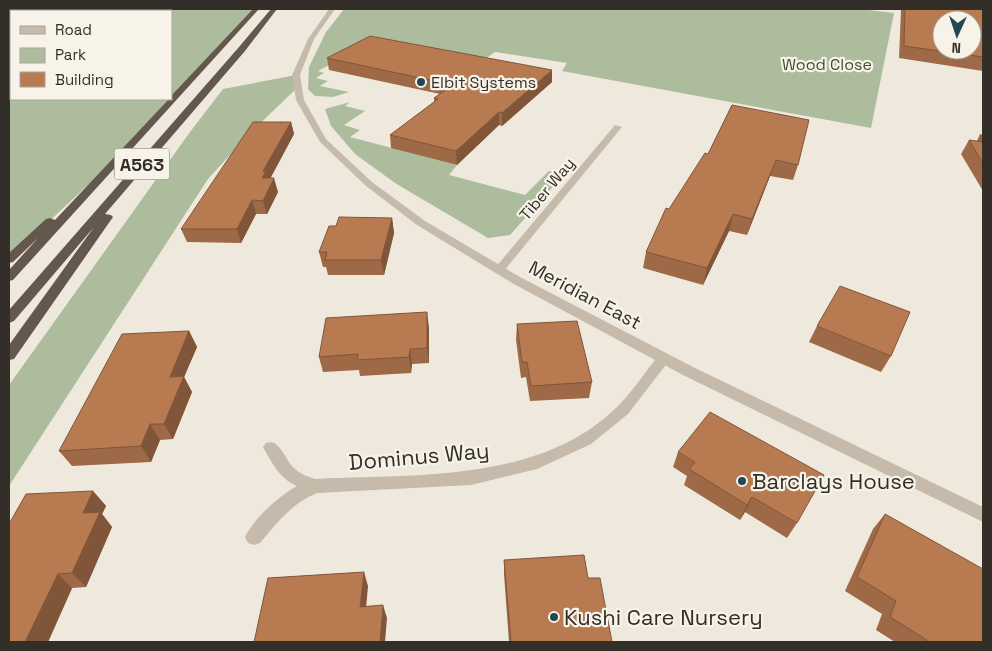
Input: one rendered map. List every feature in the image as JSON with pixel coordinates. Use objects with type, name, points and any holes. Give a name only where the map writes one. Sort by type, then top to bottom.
[{"type":"highway","name":"A563","points":[[172,99],[256,9]]},
{"type":"highway","name":"A563","points":[[9,318],[274,9]]},
{"type":"highway","name":"A563","points":[[9,277],[171,100]]},
{"type":"highway","points":[[9,355],[154,149]]},
{"type":"highway","points":[[9,259],[123,152]]},
{"type":"street","name":"Meridian East","points":[[332,9],[311,39],[296,75],[300,100],[323,140],[368,184],[406,212],[499,270],[664,359],[983,515]]},
{"type":"street","name":"Tiber Way","points":[[499,270],[618,128]]},
{"type":"street","name":"Dominus Way","points":[[254,537],[282,503],[301,491],[316,486],[471,478],[532,464],[586,440],[624,410],[664,359]]},
{"type":"street","name":"Dominus Way","points":[[271,447],[281,466],[295,480],[316,486]]},
{"type":"green space","points":[[9,9],[256,9],[172,99],[172,10],[10,10],[10,100],[171,100],[123,152],[9,259]]},
{"type":"green space","name":"Wood Close","points":[[344,9],[860,9],[894,13],[871,128],[562,71],[567,63],[495,52],[477,65],[369,44],[318,71],[324,73],[316,78],[328,81],[320,86],[349,92],[333,97],[315,96],[308,89],[309,67],[326,32]]},
{"type":"green space","points":[[296,75],[298,87],[250,133],[208,179],[9,486],[9,385],[190,132],[223,89]]},
{"type":"green space","points":[[350,102],[345,106],[365,111],[344,125],[360,130],[350,137],[457,165],[449,175],[525,195],[549,171],[559,173],[559,180],[510,235],[488,238],[395,183],[355,154],[331,126],[325,109]]},
{"type":"water","points":[[26,9],[147,9],[144,10]]},
{"type":"building","points":[[905,9],[983,9],[983,57],[982,10],[932,10],[932,50],[904,46]]},
{"type":"building","points":[[370,36],[552,70],[502,113],[499,112],[456,151],[390,135],[438,99],[434,98],[453,85],[327,58]]},
{"type":"building","points":[[732,105],[809,120],[798,165],[776,160],[752,219],[733,214],[707,268],[646,252],[666,208],[669,209],[705,153],[708,154]]},
{"type":"building","points":[[253,122],[291,122],[263,171],[266,171],[262,178],[274,178],[263,201],[252,200],[237,229],[181,229]]},
{"type":"building","points":[[969,140],[983,142],[983,163]]},
{"type":"building","points":[[339,217],[392,218],[381,260],[325,260],[327,252],[319,252],[329,226],[336,226]]},
{"type":"building","points":[[840,286],[910,312],[891,356],[817,326]]},
{"type":"building","points":[[427,312],[427,348],[410,349],[409,357],[357,360],[358,354],[319,357],[326,318]]},
{"type":"building","points":[[577,321],[592,382],[531,386],[527,362],[522,362],[517,324]]},
{"type":"building","points":[[189,331],[170,377],[184,376],[164,424],[150,424],[141,446],[59,451],[122,334]]},
{"type":"building","name":"Barclays House","points":[[710,412],[824,475],[797,523],[752,497],[747,505],[689,469],[695,462],[678,452]]},
{"type":"building","points":[[93,491],[83,513],[100,512],[72,573],[58,574],[25,642],[9,642],[9,524],[26,494]]},
{"type":"building","points":[[885,514],[983,569],[983,642],[930,642],[890,617],[896,601],[857,577]]},
{"type":"building","name":"Kushi Care Nursery","points":[[584,555],[588,578],[600,578],[612,642],[511,642],[504,560]]},
{"type":"building","points":[[364,572],[360,607],[383,605],[380,642],[254,642],[268,578]]},
{"type":"place","name":"Elbit Systems","points":[[421,82]]},
{"type":"place","name":"Barclays House","points":[[742,481]]},
{"type":"place","name":"Kushi Care Nursery","points":[[554,617]]}]
